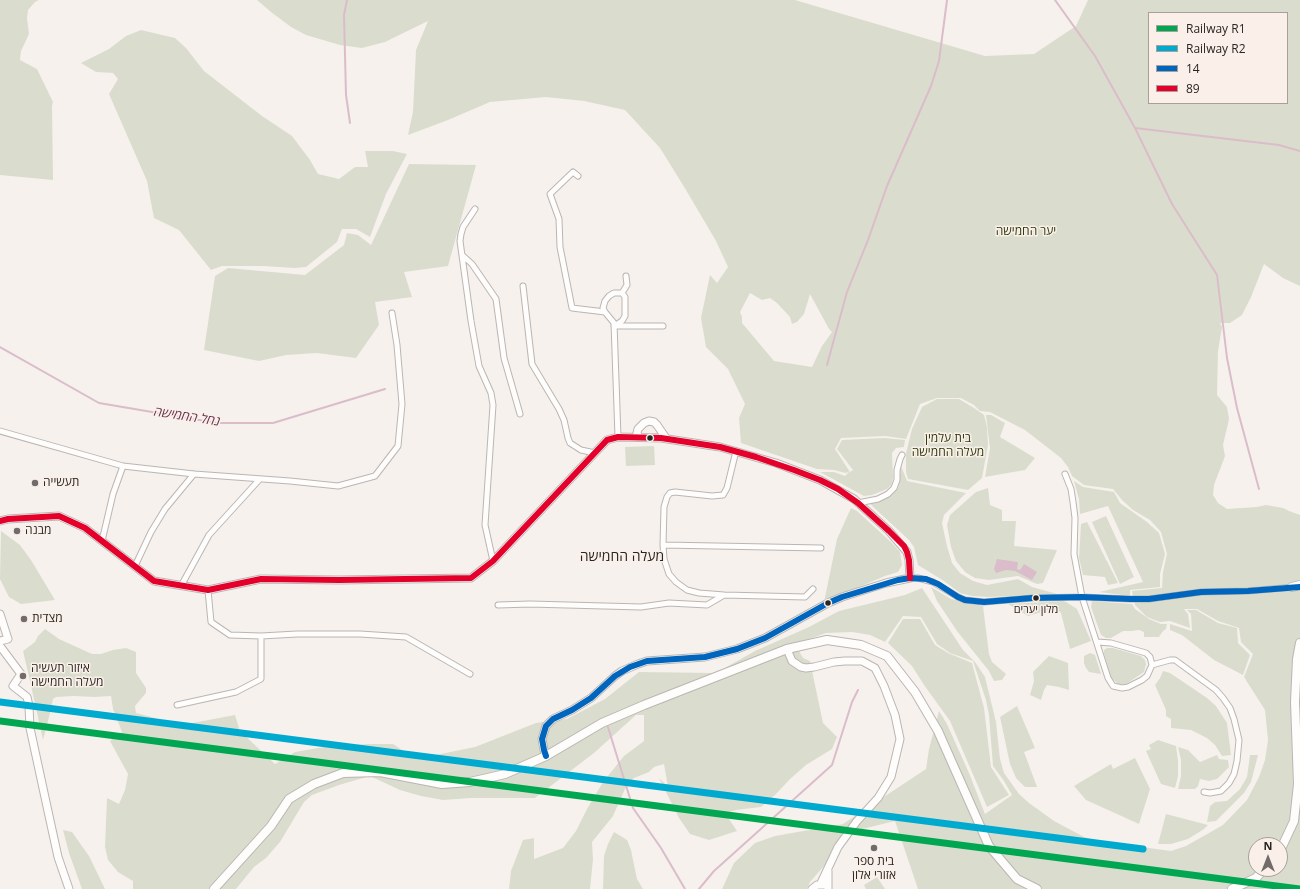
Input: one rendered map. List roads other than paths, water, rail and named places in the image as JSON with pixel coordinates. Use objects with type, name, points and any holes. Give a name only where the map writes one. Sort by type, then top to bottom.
[{"type":"main road","points":[[214,889],[271,826],[289,798],[314,784],[343,773],[380,772],[442,784],[470,782],[505,774],[546,756],[614,718],[644,704],[787,649],[827,640],[861,645],[886,656],[915,692],[938,731],[989,846],[1017,879],[1037,889]]},
{"type":"main road","points":[[1287,837],[1294,821],[1298,784],[1295,702],[1297,659],[1300,643]]},
{"type":"main road","points":[[1232,889],[1257,877]]},
{"type":"street","points":[[578,176],[573,172],[550,194],[559,219],[560,247],[572,308],[605,312]]},
{"type":"street","points":[[474,209],[463,227],[460,241],[479,366],[491,393],[493,405],[485,525],[493,561]]},
{"type":"street","points":[[462,255],[472,264],[496,298],[504,358],[520,414]]},
{"type":"street","points":[[622,293],[628,285],[626,276]]},
{"type":"street","points":[[523,286],[532,364],[559,409],[564,420],[570,442],[581,450],[595,453]]},
{"type":"street","points":[[614,326],[622,321],[626,316],[626,297],[622,293],[614,293],[609,296],[605,301],[603,308],[614,323],[614,326],[618,437]]},
{"type":"street","points":[[0,431],[123,466],[194,474],[338,486],[375,476],[398,446],[402,404],[397,345],[392,313]]},
{"type":"street","points":[[614,326],[663,326]]},
{"type":"street","points":[[639,437],[637,433],[638,429],[644,423],[649,421],[654,422],[666,438]]},
{"type":"street","points":[[0,521],[8,519],[59,516],[86,528],[154,581],[208,590],[261,580],[471,578],[493,561],[607,440],[618,437],[666,438],[720,447],[776,463],[820,480],[847,494],[904,546],[910,560],[910,578]]},
{"type":"street","points":[[736,451],[727,488],[723,495],[712,496],[675,492],[670,493],[667,497],[664,507],[663,545],[664,559],[669,574],[676,582],[687,590],[705,594],[806,597],[813,589]]},
{"type":"street","points":[[858,503],[878,499],[888,494],[894,488],[897,480],[897,470],[902,455]]},
{"type":"street","points":[[102,541],[113,494],[123,466]]},
{"type":"street","points":[[135,566],[151,532],[165,509],[194,474]]},
{"type":"street","points":[[1065,474],[1073,502],[1075,518],[1074,554],[1082,597],[1108,678],[1113,686],[1128,688],[1147,676],[1152,665],[1150,657],[1146,653],[1111,643],[1097,642]]},
{"type":"street","points":[[181,586],[209,535],[259,480]]},
{"type":"street","points":[[663,545],[821,548]]},
{"type":"street","points":[[546,756],[542,739],[546,726],[553,719],[572,710],[591,698],[615,676],[630,667],[647,662],[705,657],[737,649],[765,638],[828,603],[886,583],[910,578],[922,579],[933,582],[958,597],[974,601],[992,602],[1032,598],[1082,597],[1144,599],[1201,592],[1248,591],[1297,586]]},
{"type":"street","points":[[208,590],[210,622],[230,635],[261,636],[297,634],[360,634],[406,637],[470,674]]},
{"type":"street","points":[[498,605],[530,604],[641,607],[651,604],[669,603],[707,605],[724,595]]},
{"type":"street","points":[[0,614],[8,639],[0,641]]},
{"type":"street","points":[[177,704],[236,692],[262,680],[261,636]]},
{"type":"street","points":[[0,646],[21,674],[13,686],[27,697],[30,728],[58,857],[69,889]]},
{"type":"street","points":[[787,649],[792,661],[801,668],[814,667],[845,660],[862,662],[875,668],[896,715],[900,739],[891,777],[878,798],[857,821],[838,847],[820,885]]},
{"type":"street","points":[[1152,665],[1175,660],[1216,690],[1230,708],[1239,740],[1237,762],[1234,774],[1229,783],[1221,791],[1210,793],[1204,792]]},
{"type":"street","points":[[828,869],[828,889]]},
{"type":"street","points":[[812,889],[815,886],[820,885],[828,889]]},
{"type":"waterway","points":[[347,0],[344,15],[346,95],[350,123]]},
{"type":"waterway","points":[[827,365],[847,292],[868,240],[887,186],[931,86],[939,61],[947,0]]},
{"type":"waterway","points":[[1055,0],[1095,56],[1135,128],[1172,204],[1217,275],[1227,358],[1237,408],[1259,489]]},
{"type":"waterway","points":[[1135,128],[1279,145],[1300,151]]},
{"type":"waterway","name":"נחל החמישה","points":[[0,347],[99,403],[217,423],[273,423],[385,389]]},
{"type":"waterway","points":[[699,889],[714,871],[832,765],[852,702],[858,690]]},
{"type":"waterway","points":[[607,724],[633,808],[661,848],[685,889]]},
{"type":"rail line","name":"R2","points":[[0,702],[1143,849]]},
{"type":"rail line","name":"R1","points":[[0,721],[1300,889]]},
{"type":"place","name":"תעשייה","points":[[35,483]]},
{"type":"place","name":"מבנה","points":[[17,531]]},
{"type":"place","name":"מלון יערים","points":[[1036,598]]},
{"type":"place","name":"מצדית","points":[[24,619]]},
{"type":"place","name":"איזור תעשיה מעלה החמישה","points":[[23,676]]},
{"type":"place","name":"בית ספר אזורי אלון","points":[[874,848]]},
{"type":"district","name":"מעלה החמישה","points":[[622,557]]},
{"type":"park label","name":"יער החמישה","points":[[1026,232]]},
{"type":"park label","name":"בית עלמין מעלה החמישה","points":[[948,446]]}]
